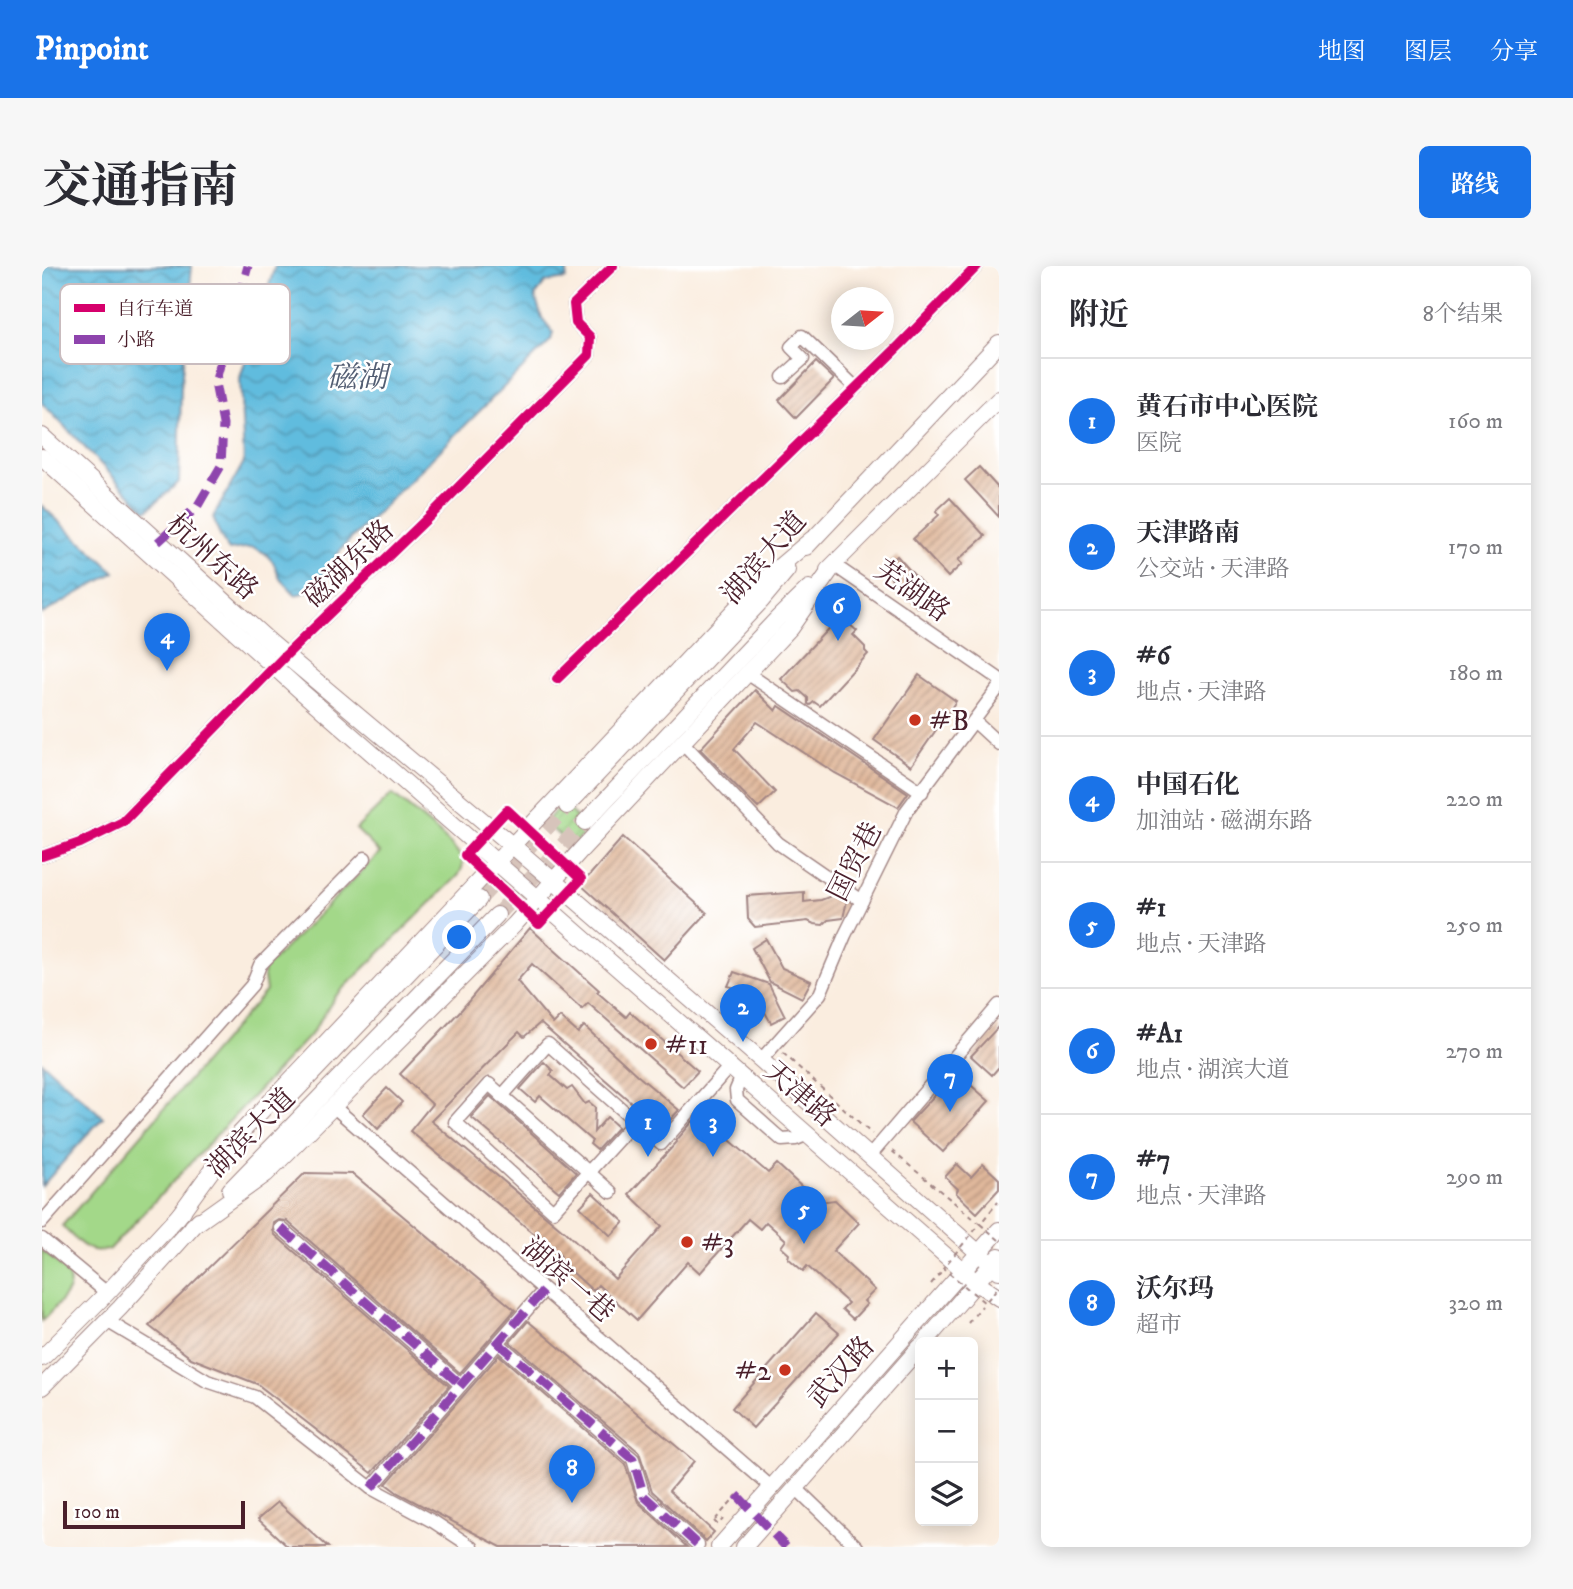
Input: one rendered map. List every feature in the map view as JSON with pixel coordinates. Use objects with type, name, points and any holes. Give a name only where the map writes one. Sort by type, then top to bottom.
[{"type":"main road","name":"湖滨大道","points":[[568,806],[762,600],[812,539],[999,343]]},
{"type":"main road","name":"湖滨大道","points":[[585,822],[778,618],[999,398]]},
{"type":"main road","name":"杭州东路","points":[[42,436],[158,542],[281,661],[302,692],[499,862]]},
{"type":"main road","name":"杭州东路","points":[[42,457],[148,554],[513,846]]},
{"type":"main road","points":[[177,1218],[233,1142],[760,583],[812,539]]},
{"type":"main road","points":[[193,1226],[266,1174],[514,926],[790,628],[834,565]]},
{"type":"main road","name":"天津路","points":[[513,846],[761,1060],[978,1254],[996,1264]]},
{"type":"main road","name":"天津路","points":[[499,862],[977,1283],[992,1303]]},
{"type":"main road","name":"湖滨大道","points":[[42,1358],[107,1293],[479,899]]},
{"type":"main road","name":"湖滨大道","points":[[42,1387],[107,1321],[193,1226],[256,1165],[497,915]]},
{"type":"main road","name":"武汉路","points":[[719,1547],[999,1230]]},
{"type":"main road","points":[[929,1337],[996,1264]]},
{"type":"main road","name":"武汉路","points":[[744,1547],[915,1353]]},
{"type":"street","name":"磁湖东路","points":[[42,856],[80,843],[124,822],[281,661],[435,512],[589,355],[590,337],[576,323],[574,304],[613,266]]},
{"type":"street","points":[[557,679],[901,345],[976,266]]},
{"type":"street","points":[[783,377],[803,359],[792,347],[802,336],[856,388]]},
{"type":"street","name":"芜湖路","points":[[834,565],[999,679]]},
{"type":"street","points":[[747,673],[922,792]]},
{"type":"street","name":"国贸巷","points":[[761,1060],[820,994],[862,901],[908,810],[999,687]]},
{"type":"street","points":[[974,721],[999,744]]},
{"type":"street","points":[[682,743],[778,843],[862,901]]},
{"type":"street","points":[[42,1222],[252,985],[260,965],[365,858]]},
{"type":"street","points":[[869,1157],[999,1005]]},
{"type":"street","points":[[502,1096],[548,1044],[661,1144],[736,1071]]},
{"type":"street","points":[[611,1192],[589,1172],[489,1084],[455,1122],[553,1211],[589,1172],[635,1121]]},
{"type":"street","name":"湖滨一巷","points":[[334,1107],[771,1487]]},
{"type":"street","points":[[281,1228],[461,1385]]},
{"type":"street","points":[[42,1240],[107,1293]]},
{"type":"street","points":[[371,1488],[544,1290]]},
{"type":"street","points":[[107,1321],[207,1381],[255,1396],[371,1488],[435,1522],[471,1547]]},
{"type":"street","points":[[498,1343],[633,1458],[644,1496],[698,1545]]},
{"type":"street","points":[[796,1488],[857,1547]]},
{"type":"path","points":[[774,1045],[881,1142],[999,1240]]},
{"type":"path","points":[[931,1285],[999,1202]]},
{"type":"path","points":[[936,1262],[992,1303]]},
{"type":"path","points":[[968,1323],[992,1303],[999,1286]]},
{"type":"path","points":[[729,1513],[718,1525],[714,1521],[737,1495]]},
{"type":"green space","points":[[392,794],[451,844],[462,860],[463,865],[458,876],[335,997],[312,1033],[109,1250],[94,1250],[82,1245],[62,1226],[266,991],[263,970],[380,853],[356,829]]},
{"type":"green space","points":[[562,803],[588,829],[574,844],[568,844],[550,827],[549,818]]},
{"type":"green space","points":[[42,1250],[64,1270],[70,1285],[62,1300],[42,1321]]},
{"type":"water","points":[[42,266],[192,266],[190,284],[60,284],[60,364],[183,364],[179,482],[146,511],[42,403]]},
{"type":"water","name":"磁湖","points":[[275,266],[568,266],[566,279],[546,282],[535,296],[542,318],[553,332],[551,340],[343,547],[312,590],[296,595],[280,578],[273,562],[265,553],[253,547],[229,550],[213,517],[244,462],[240,378],[244,364],[290,364],[290,284],[269,284]]},
{"type":"water","points":[[42,506],[115,572],[42,614]]},
{"type":"water","points":[[42,1062],[103,1117],[42,1186]]},
{"type":"building","points":[[816,362],[834,379],[796,418],[779,400]]},
{"type":"building","points":[[979,467],[999,489],[999,517],[965,480]]},
{"type":"building","points":[[950,498],[985,536],[958,560],[962,564],[948,577],[913,539],[939,515],[936,511]]},
{"type":"building","points":[[897,556],[931,594],[917,607],[883,569]]},
{"type":"building","points":[[840,616],[857,631],[853,635],[868,654],[820,706],[814,702],[810,705],[808,698],[800,691],[795,692],[781,679]]},
{"type":"building","name":"#B","points":[[919,675],[956,701],[911,766],[874,740]]},
{"type":"building","points":[[755,690],[776,711],[779,706],[908,793],[898,807],[835,773],[757,722],[734,749],[775,792],[758,808],[700,749]]},
{"type":"building","points":[[623,837],[707,913],[664,960],[581,885]]},
{"type":"building","points":[[832,891],[847,901],[843,918],[828,920],[823,925],[808,921],[755,927],[748,919],[747,896],[804,892],[804,902],[829,897]]},
{"type":"building","points":[[530,928],[626,1017],[630,1012],[698,1071],[683,1087],[588,1003],[582,1009],[532,964],[517,981],[553,1024],[560,1017],[578,1033],[584,1026],[679,1110],[662,1129],[540,1023],[524,1037],[519,1032],[431,1121],[565,1232],[615,1279],[662,1226],[629,1194],[693,1121],[695,1123],[702,1116],[768,1173],[777,1164],[818,1202],[835,1200],[859,1223],[833,1251],[875,1290],[864,1301],[867,1304],[853,1319],[842,1309],[848,1303],[807,1266],[803,1271],[788,1258],[789,1254],[781,1247],[786,1240],[766,1222],[760,1229],[748,1219],[700,1273],[688,1262],[637,1320],[598,1285],[593,1291],[558,1259],[561,1256],[410,1131],[432,1104],[400,1074],[462,1009]]},
{"type":"building","points":[[766,939],[782,968],[811,981],[802,998],[770,982],[752,948]]},
{"type":"building","points":[[734,972],[769,984],[785,1016],[771,1023],[761,1005],[752,1001],[749,992],[728,986]]},
{"type":"building","points":[[999,1026],[999,1067],[992,1075],[971,1056]]},
{"type":"building","points":[[544,1062],[553,1071],[550,1075],[567,1090],[572,1087],[585,1104],[589,1102],[595,1107],[594,1132],[607,1117],[618,1127],[597,1150],[590,1144],[592,1141],[540,1096],[535,1102],[520,1089]]},
{"type":"building","points":[[956,1072],[989,1101],[943,1152],[910,1122]]},
{"type":"building","points":[[387,1088],[402,1102],[378,1129],[363,1114]]},
{"type":"building","points":[[490,1096],[576,1173],[559,1192],[471,1117]]},
{"type":"building","points":[[957,1164],[971,1177],[983,1164],[999,1179],[999,1189],[977,1213],[956,1193],[958,1189],[945,1177]]},
{"type":"building","points":[[305,1173],[353,1174],[515,1310],[460,1373],[287,1221],[279,1220],[274,1223],[275,1235],[449,1386],[372,1473],[257,1384],[191,1358],[149,1326]]},
{"type":"building","points":[[593,1193],[624,1222],[611,1236],[580,1207]]},
{"type":"building","name":"#2","points":[[816,1313],[839,1333],[753,1428],[732,1408]]},
{"type":"building","points":[[528,1321],[694,1461],[669,1491],[714,1532],[706,1541],[652,1491],[639,1452],[510,1342]]},
{"type":"building","points":[[499,1355],[625,1464],[638,1502],[687,1547],[501,1547],[398,1493],[386,1484]]},
{"type":"building","points":[[278,1502],[328,1547],[288,1547],[258,1519]]},
{"type":"tunnel","points":[[479,899],[567,806]]},
{"type":"tunnel","points":[[497,915],[585,822]]},
{"type":"marked path","points":[[243,284],[248,266]]},
{"type":"marked path","points":[[158,542],[197,507],[221,466],[223,424],[215,383],[220,364]]},
{"type":"marked path","points":[[281,1228],[461,1385]]},
{"type":"marked path","points":[[371,1488],[544,1290]]},
{"type":"marked path","points":[[498,1343],[633,1459],[644,1496],[698,1545]]},
{"type":"marked path","points":[[737,1495],[786,1547]]},
{"type":"cycle path","points":[[42,856],[80,843],[123,822],[286,655],[435,511],[589,355],[590,337],[576,323],[574,304],[613,266]]},
{"type":"cycle path","points":[[557,679],[900,345],[977,266]]},
{"type":"cycle path","points":[[507,810],[581,879],[539,924],[465,855],[507,810]]},
{"type":"place","name":"#A1","points":[[838,641]]},
{"type":"place","name":"中国石化","points":[[167,671]]},
{"type":"place","name":"#B","points":[[915,720]]},
{"type":"place","name":"天津路南","points":[[743,1042]]},
{"type":"place","name":"#11","points":[[651,1044]]},
{"type":"place","name":"#7","points":[[950,1112]]},
{"type":"place","name":"黄石市中心医院","points":[[648,1157]]},
{"type":"place","name":"#6","points":[[713,1157]]},
{"type":"place","name":"#3","points":[[687,1242]]},
{"type":"place","name":"#1","points":[[804,1244]]},
{"type":"place","name":"#2","points":[[785,1370]]},
{"type":"place","name":"沃尔玛","points":[[572,1503]]}]
